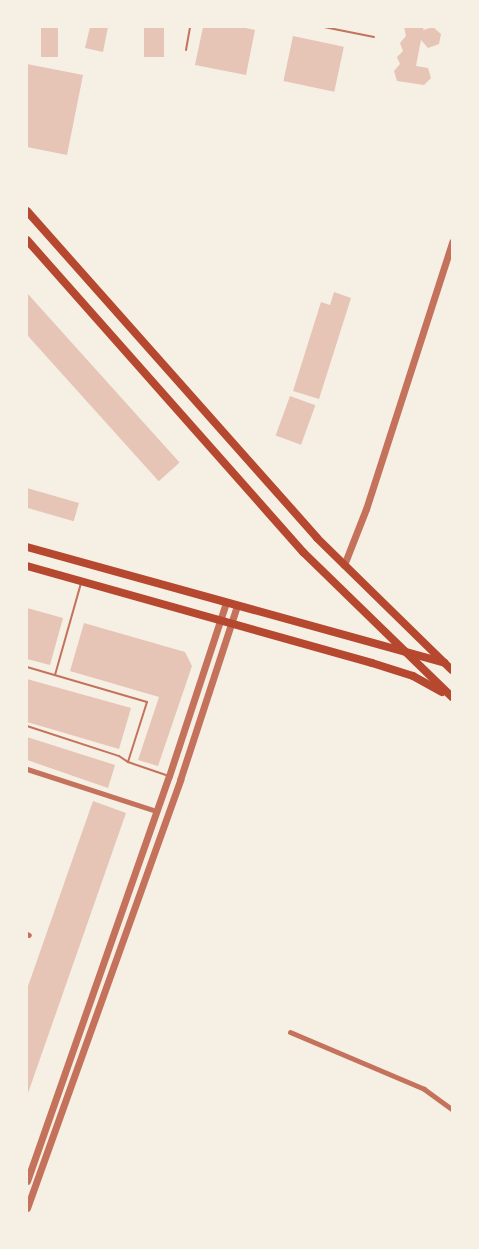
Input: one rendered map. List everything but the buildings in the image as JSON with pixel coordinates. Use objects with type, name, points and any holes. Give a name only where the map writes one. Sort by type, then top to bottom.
[{"type":"main road","points":[[27,212],[317,538],[452,670]]},
{"type":"main road","points":[[27,240],[303,552],[452,697]]},
{"type":"main road","points":[[27,547],[445,663]]},
{"type":"main road","points":[[27,566],[413,676],[452,697]]},
{"type":"street","points":[[344,565],[366,509],[452,242]]},
{"type":"street","points":[[27,1181],[169,776],[226,603]]},
{"type":"street","points":[[27,1208],[180,780],[237,606]]},
{"type":"street","points":[[27,769],[153,810]]},
{"type":"street","points":[[290,1032],[424,1089],[452,1109]]},
{"type":"lane","points":[[186,50],[190,27]]},
{"type":"lane","points":[[324,27],[374,37]]},
{"type":"lane","points":[[56,675],[81,582]]},
{"type":"lane","points":[[27,667],[147,702],[128,762]]},
{"type":"lane","points":[[27,726],[119,756],[128,762],[169,776]]}]
